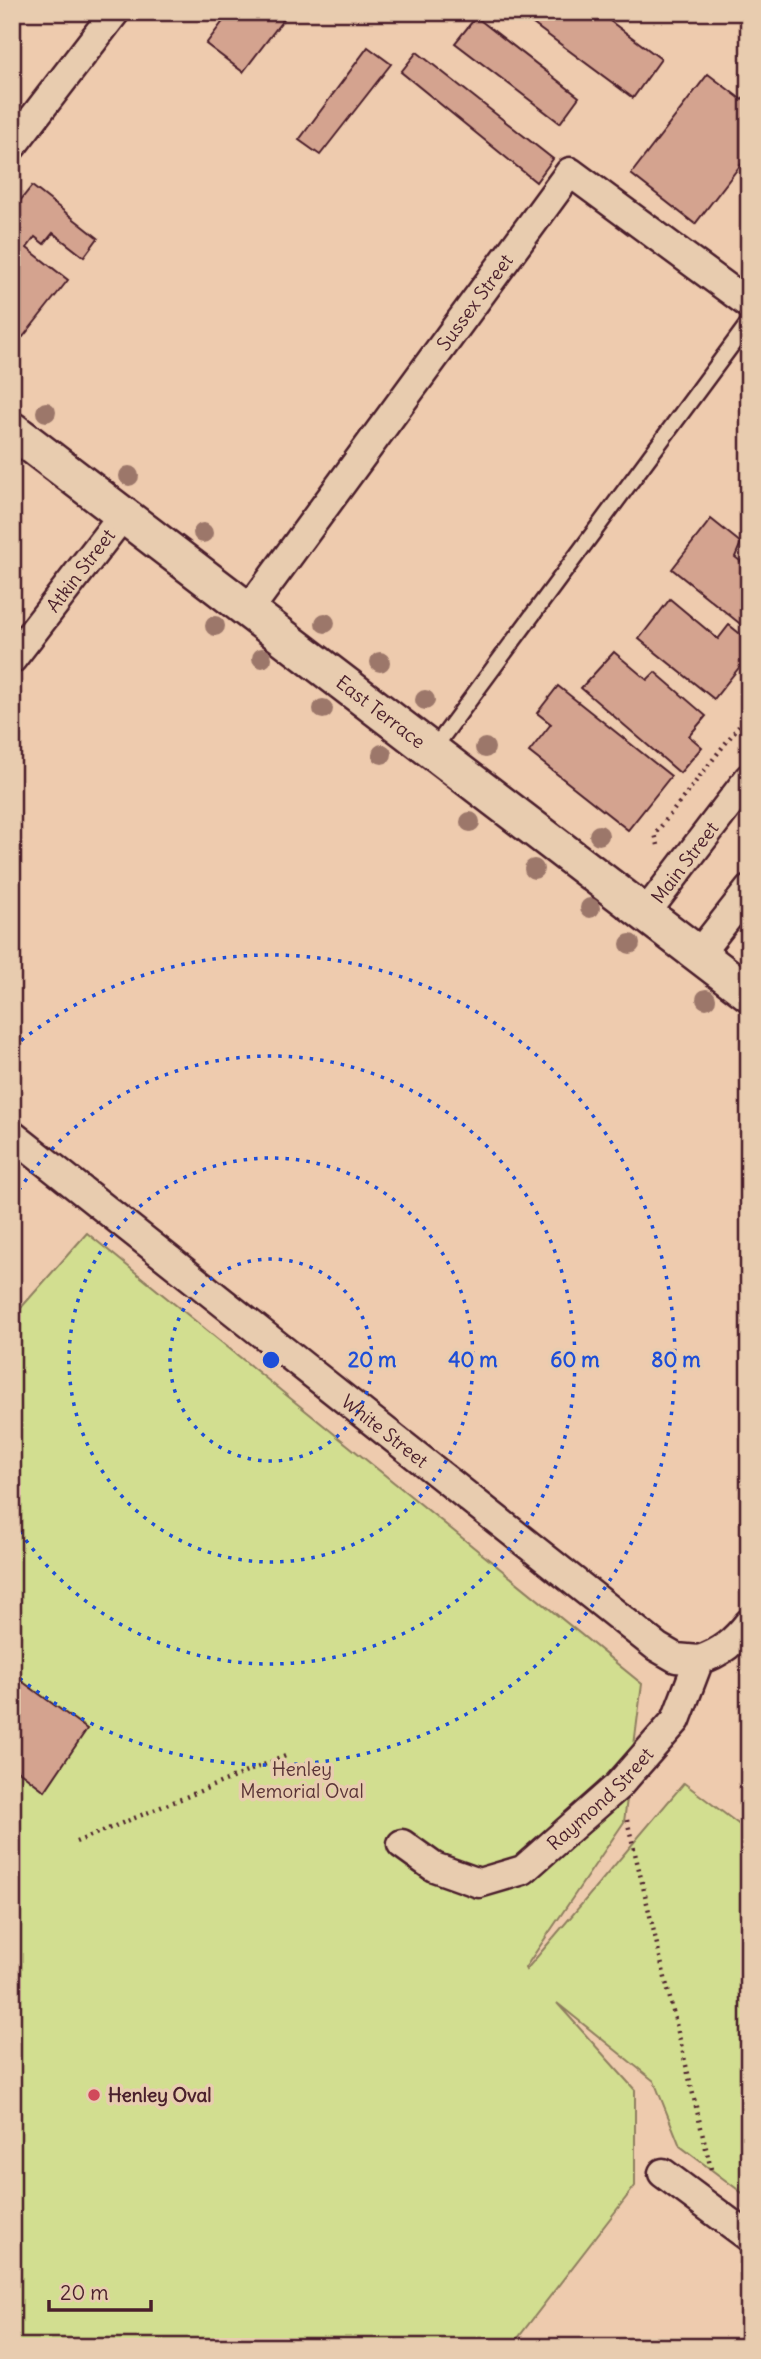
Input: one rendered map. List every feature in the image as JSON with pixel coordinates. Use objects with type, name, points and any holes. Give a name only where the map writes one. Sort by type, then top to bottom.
[{"type":"street","points":[[12,146],[115,12]]},
{"type":"street","name":"Sussex Street","points":[[248,611],[570,172],[749,304]]},
{"type":"street","name":"East Terrace","points":[[12,430],[749,993]]},
{"type":"street","name":"Atkin Street","points":[[12,659],[123,515]]},
{"type":"street","name":"Main Street","points":[[645,914],[749,778]]},
{"type":"street","points":[[698,955],[749,890]]},
{"type":"street","name":"White Street","points":[[12,1135],[657,1647],[676,1658],[699,1660]]},
{"type":"street","points":[[699,1660],[717,1654],[738,1637],[749,1623]]},
{"type":"street","name":"Raymond Street","points":[[402,1844],[434,1867],[479,1883],[523,1870],[618,1786],[676,1720],[699,1660]]},
{"type":"street","points":[[663,2173],[749,2237]]},
{"type":"lane","points":[[432,751],[749,322]]},
{"type":"path","points":[[661,852],[655,834],[749,713]]},
{"type":"path","points":[[76,1842],[288,1755]]},
{"type":"path","points":[[618,1786],[722,2217]]},
{"type":"green space","name":"Henley Memorial Oval","points":[[87,1233],[642,1684],[624,1822],[526,1970],[684,1783],[749,1832],[749,2198],[680,2146],[654,2081],[557,2003],[635,2090],[635,2186],[511,2347],[12,2347],[12,1318]]},
{"type":"building","points":[[230,12],[289,12],[243,72],[206,44]]},
{"type":"building","points":[[517,12],[598,12],[661,59],[633,98]]},
{"type":"building","points":[[476,17],[579,97],[560,123],[455,43]]},
{"type":"building","points":[[368,47],[391,64],[320,155],[299,140]]},
{"type":"building","points":[[417,52],[553,159],[536,182],[401,72]]},
{"type":"building","points":[[708,74],[742,100],[749,92],[749,154],[695,224],[631,174]]},
{"type":"building","points":[[32,186],[98,238],[84,257],[53,233],[44,244],[35,237],[27,248],[68,280],[23,337],[12,329],[12,211]]},
{"type":"building","points":[[711,519],[741,543],[735,557],[749,568],[749,631],[672,569]]},
{"type":"building","points":[[670,599],[718,639],[729,625],[749,641],[749,655],[714,699],[639,639]]},
{"type":"building","points":[[614,652],[647,680],[655,672],[706,716],[689,736],[702,747],[680,773],[581,688]]},
{"type":"building","points":[[558,686],[671,776],[628,830],[529,752],[551,724],[537,713]]},
{"type":"building","points":[[12,1674],[87,1729],[45,1791],[12,1766]]},
{"type":"place","name":"Henley Oval","points":[[94,2095]]}]
